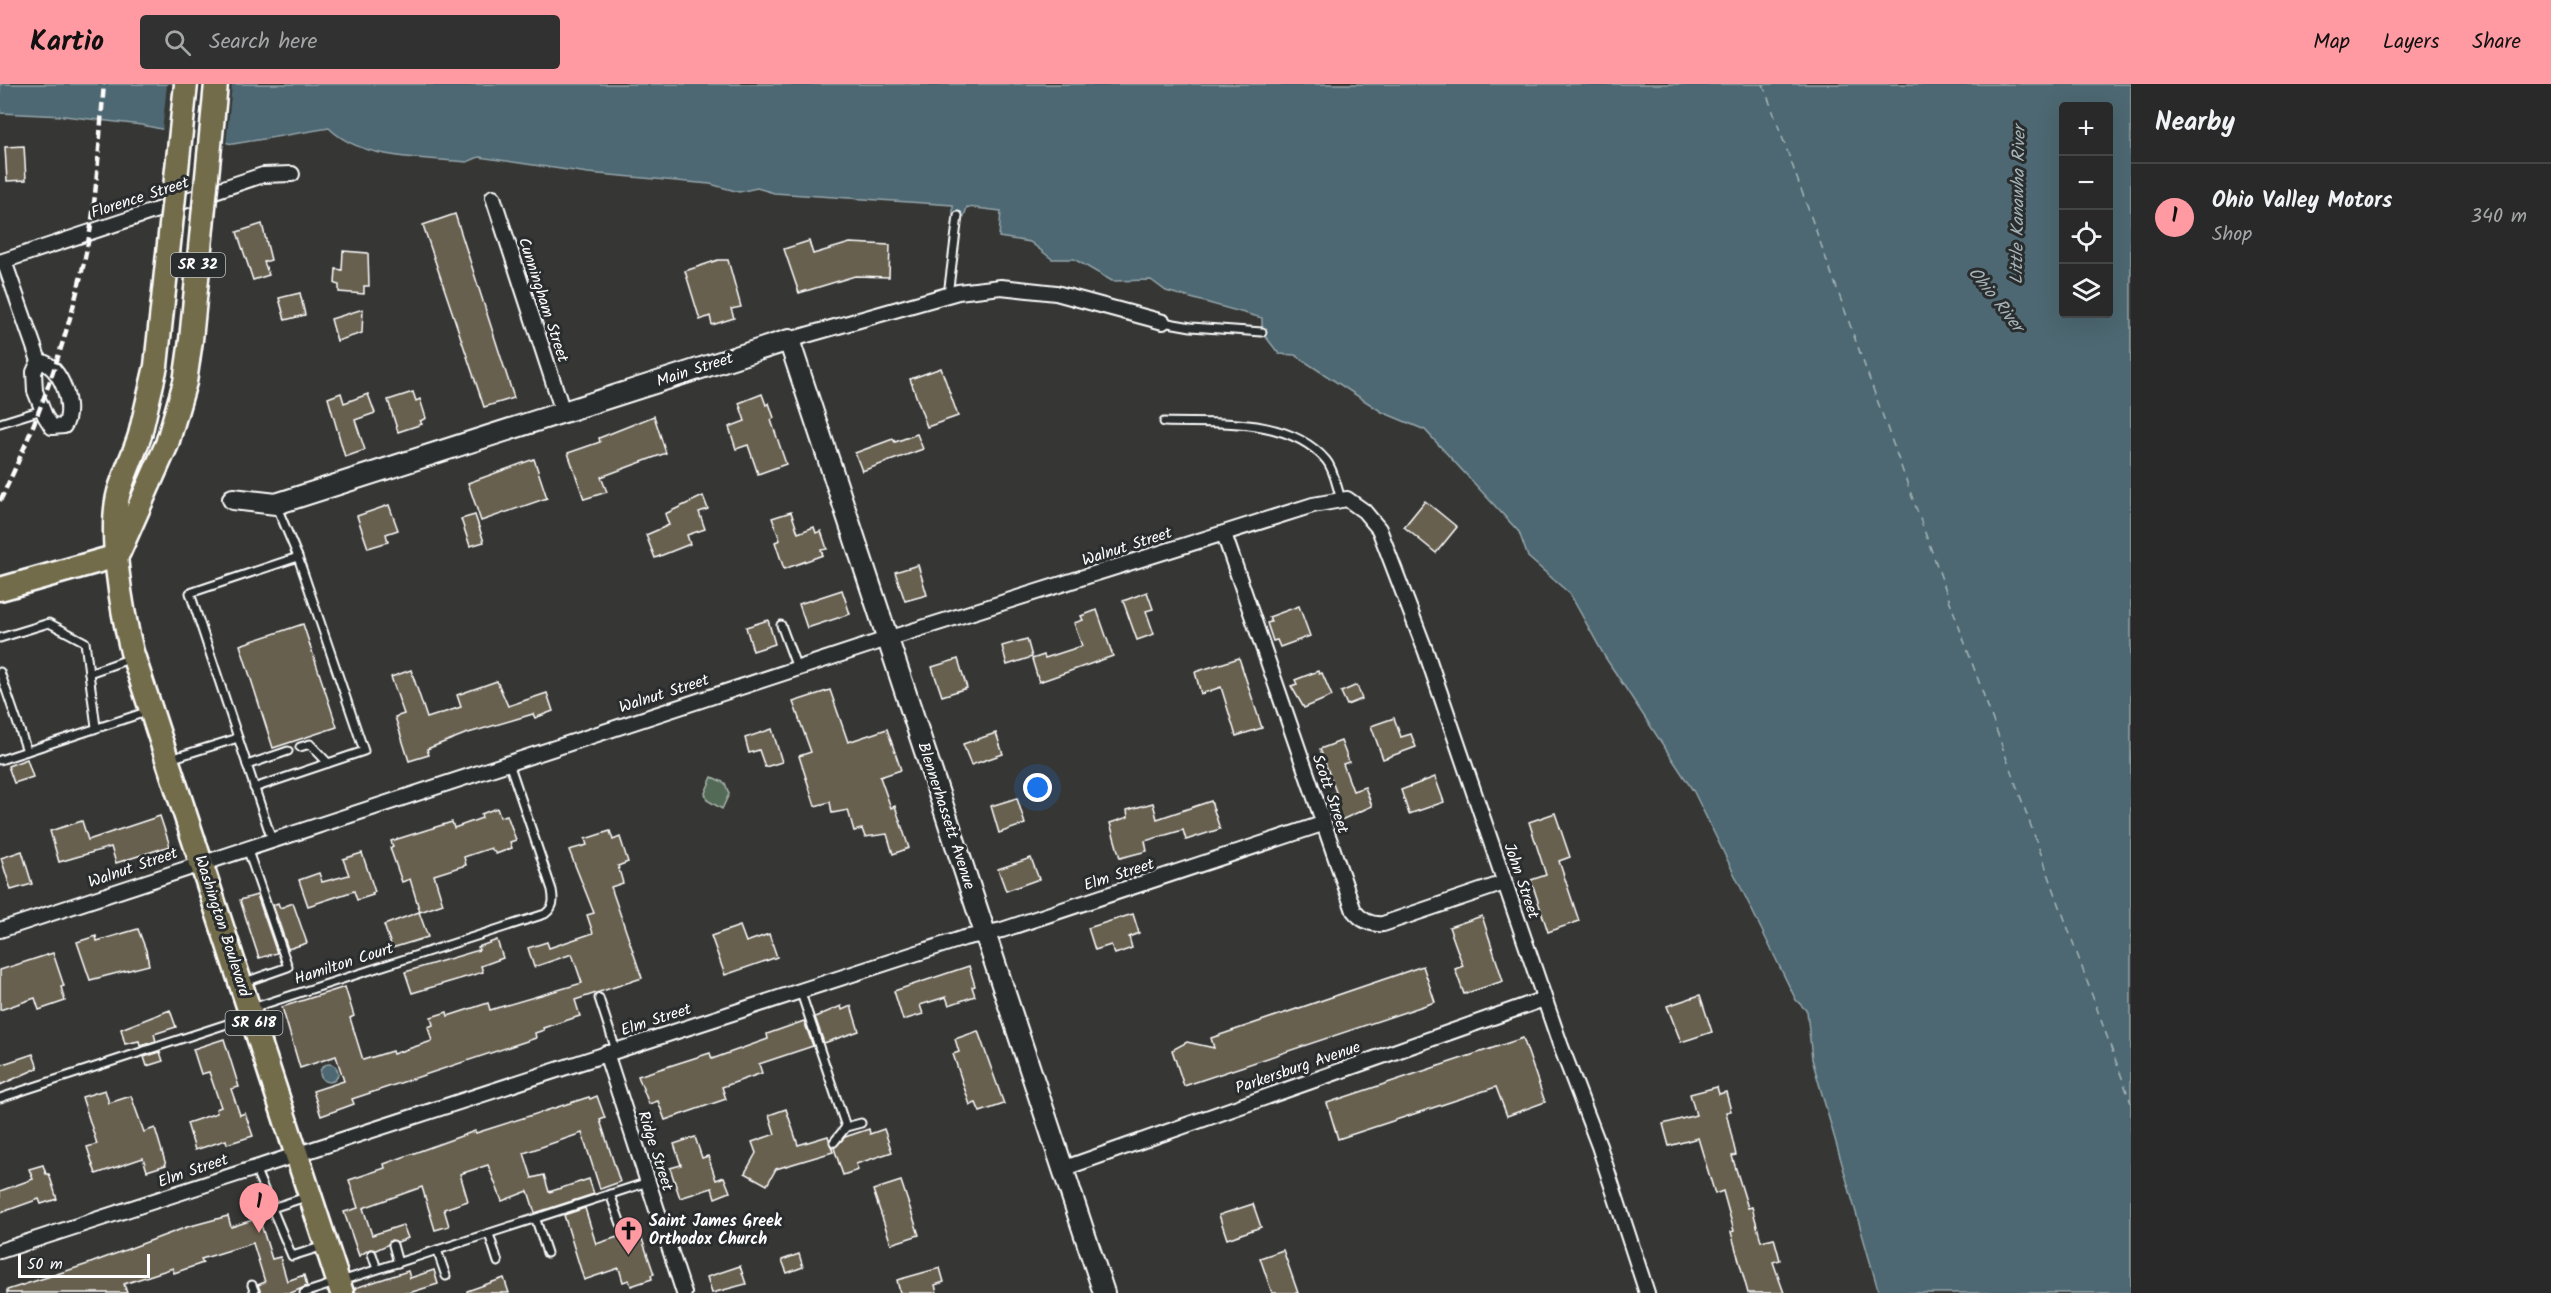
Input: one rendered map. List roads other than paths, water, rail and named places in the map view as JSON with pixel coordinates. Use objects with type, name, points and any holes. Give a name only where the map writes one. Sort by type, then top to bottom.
[{"type":"main road","name":"SR 32","points":[[117,556],[116,514],[119,492],[140,435],[156,366],[186,84]]},
{"type":"main road","name":"SR 32","points":[[117,556],[167,444],[182,392],[191,340],[216,84]]},
{"type":"main road","points":[[0,589],[117,556]]},
{"type":"main road","name":"Washington Boulevard","points":[[117,556],[121,609],[134,657],[340,1287]]},
{"type":"street","name":"Florence Street","points":[[2,261],[263,175],[292,174]]},
{"type":"street","name":"Cunningham Street","points":[[493,197],[563,412]]},
{"type":"street","points":[[2,261],[39,361],[33,382],[42,410],[52,427],[64,426],[67,423],[67,400],[59,377],[49,366],[39,361]]},
{"type":"street","name":"Main Street","points":[[233,499],[276,504],[789,340],[948,295],[977,289],[1028,289],[1056,293],[1163,322]]},
{"type":"street","name":"Blennerhassett Avenue","points":[[789,340],[1104,1293]]},
{"type":"street","name":"Walnut Street","points":[[0,930],[887,639],[1313,505],[1341,499]]},
{"type":"street","name":"John Street","points":[[1341,499],[1354,503],[1379,529],[1434,675],[1544,999],[1599,1146],[1647,1293]]},
{"type":"street","name":"Scott Street","points":[[1224,534],[1322,824],[1354,911],[1359,917],[1374,925],[1383,924],[1504,883]]},
{"type":"street","name":"Elm Street","points":[[0,1251],[800,990],[985,933],[1013,927],[1322,824]]},
{"type":"street","name":"Parkersburg Avenue","points":[[1062,1169],[1544,999]]},
{"type":"street","name":"Ridge Street","points":[[611,1051],[648,1182],[684,1293]]},
{"type":"lane","points":[[948,295],[958,216]]},
{"type":"lane","points":[[1163,322],[1191,327],[1262,332]]},
{"type":"lane","points":[[0,423],[42,410]]},
{"type":"lane","points":[[1164,422],[1256,426],[1297,436],[1328,461],[1341,499]]},
{"type":"lane","points":[[254,788],[364,751],[298,557],[276,504]]},
{"type":"lane","points":[[272,840],[190,593],[298,557]]},
{"type":"lane","points":[[0,638],[49,623],[85,642],[96,728]]},
{"type":"lane","points":[[781,625],[797,668]]},
{"type":"lane","points":[[89,673],[134,657]]},
{"type":"lane","points":[[0,672],[27,751]]},
{"type":"lane","points":[[0,760],[151,710]]},
{"type":"lane","points":[[168,760],[238,738]]},
{"type":"lane","points":[[300,747],[310,744],[328,763]]},
{"type":"lane","points":[[247,765],[288,751]]},
{"type":"lane","name":"Hamilton Court","points":[[0,1098],[233,1022],[249,1009],[534,917],[551,909],[554,901],[552,890],[509,762]]},
{"type":"lane","points":[[241,983],[288,967],[247,848]]},
{"type":"lane","points":[[800,990],[846,1128]]},
{"type":"lane","points":[[599,998],[611,1051]]},
{"type":"lane","points":[[834,1142],[846,1128],[861,1123]]},
{"type":"lane","points":[[255,1167],[292,1256],[326,1245]]},
{"type":"lane","points":[[303,1293],[340,1287],[377,1269],[536,1220],[648,1182]]},
{"type":"lane","points":[[610,1194],[621,1224]]},
{"type":"lane","points":[[272,1208],[310,1195]]},
{"type":"lane","points":[[536,1220],[547,1253]]},
{"type":"lane","points":[[489,1234],[498,1262]]},
{"type":"lane","points":[[393,1245],[398,1263]]},
{"type":"lane","points":[[437,1250],[446,1276]]},
{"type":"lane","points":[[372,1254],[377,1269]]},
{"type":"water","points":[[0,84],[2131,84],[2131,1293],[1879,1293],[1812,1059],[1807,1011],[1796,1000],[1694,792],[1605,657],[1570,594],[1528,557],[1519,532],[1425,430],[1382,412],[1295,355],[1279,354],[1262,332],[1262,318],[1166,291],[1151,280],[1112,281],[1074,259],[1052,259],[1030,242],[999,237],[1001,211],[967,207],[964,217],[953,215],[953,205],[774,193],[757,188],[739,192],[710,184],[588,173],[479,157],[467,162],[394,156],[358,147],[329,128],[233,144],[142,125],[64,116],[0,113]]},
{"type":"water","points":[[325,1064],[333,1064],[338,1069],[336,1080],[325,1082],[320,1077],[320,1069]]},
{"type":"railway","points":[[0,501],[43,400],[77,292],[92,220],[104,84]]},
{"type":"place","name":"Ohio Valley Motors","points":[[259,1233]]},
{"type":"place","name":"Saint James Greek Orthodox Church","points":[[628,1256]]},
{"type":"water label","name":"Little Kanawha River","points":[[2019,205]]},
{"type":"water label","name":"Ohio River","points":[[1995,300]]}]
